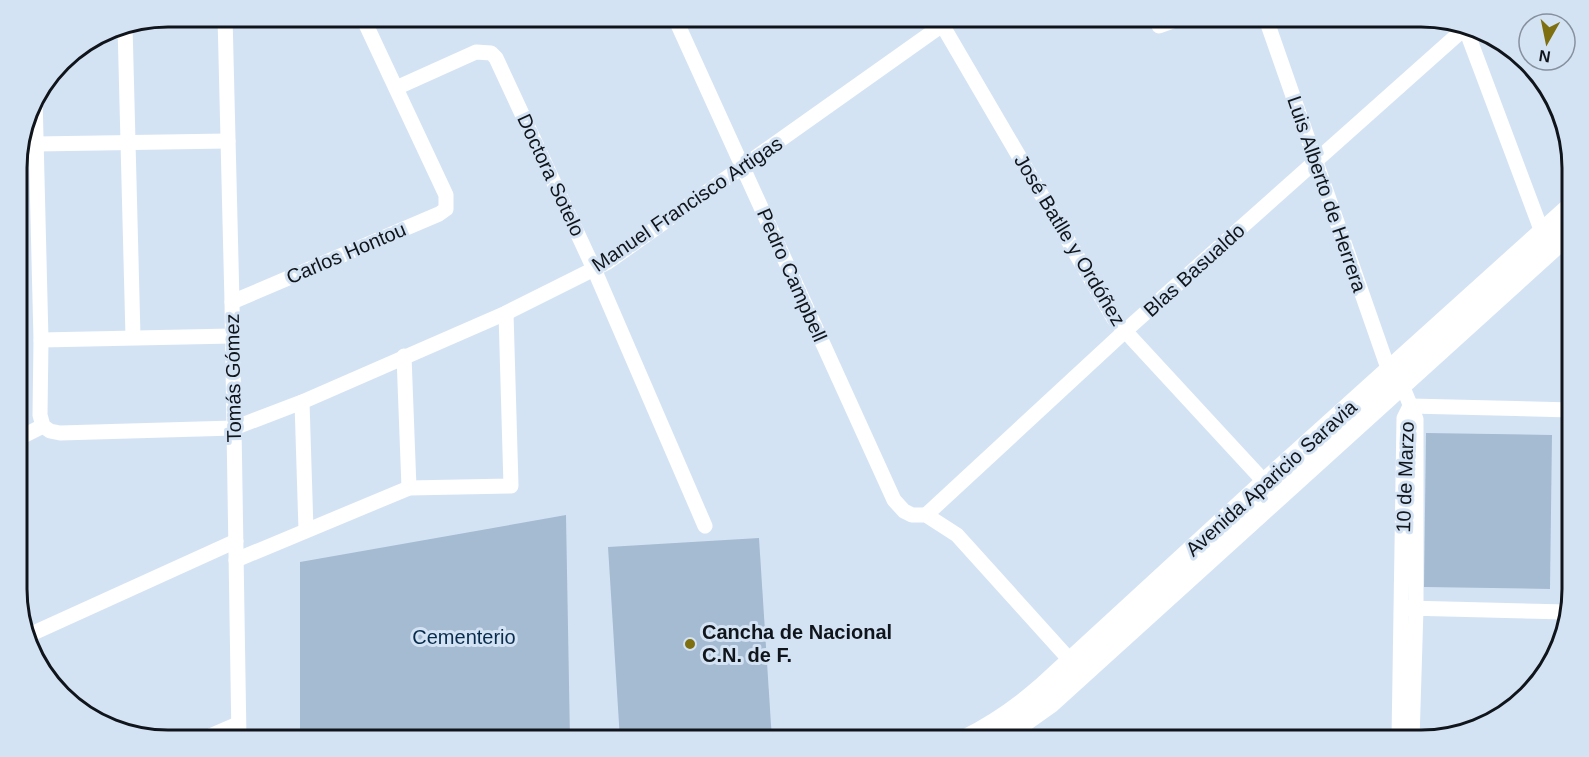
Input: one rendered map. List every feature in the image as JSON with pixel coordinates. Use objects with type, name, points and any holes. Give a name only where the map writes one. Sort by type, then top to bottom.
[{"type":"street","name":"Tomás Gómez","points":[[225,27],[238,730]]},
{"type":"street","points":[[367,27],[396,88]]},
{"type":"street","name":"Pedro Campbell","points":[[679,27],[894,500],[904,511],[912,515],[926,515],[957,535],[1077,667]]},
{"type":"street","name":"Manuel Francisco Artigas","points":[[43,426],[50,431],[60,433],[234,428],[302,402],[506,313],[608,262],[744,167],[931,27]]},
{"type":"street","name":"José Batlle y Ordóñez","points":[[943,27],[1114,319],[1271,490]]},
{"type":"street","name":"Luis Alberto de Herrera","points":[[1269,27],[1315,162],[1396,378],[1410,406]]},
{"type":"street","name":"Blas Basualdo","points":[[926,515],[1125,331],[1459,32]]},
{"type":"street","points":[[125,33],[134,337]]},
{"type":"street","points":[[1468,36],[1548,239]]},
{"type":"street","name":"Doctora Sotelo","points":[[396,88],[476,52],[491,53],[496,58],[594,269],[705,526]]},
{"type":"street","name":"Carlos Hontou","points":[[232,302],[439,214],[446,208],[446,195],[396,88]]},
{"type":"street","points":[[27,434],[43,426],[40,415],[41,340],[36,121]]},
{"type":"street","points":[[36,144],[228,141]]},
{"type":"street","name":"Avenida Aparicio Saravia","points":[[1008,730],[1548,239],[1562,220]]},
{"type":"street","name":"Avenida Aparicio Saravia","points":[[1548,239],[1562,234]]},
{"type":"street","points":[[236,560],[409,488],[512,486],[506,313]]},
{"type":"street","points":[[41,340],[232,336]]},
{"type":"street","points":[[404,356],[409,488]]},
{"type":"street","points":[[302,402],[306,530]]},
{"type":"street","points":[[1410,406],[1562,410]]},
{"type":"street","name":"10 de Marzo","points":[[1410,406],[1404,418],[1412,730]]},
{"type":"street","points":[[34,633],[236,541]]},
{"type":"street","points":[[1408,608],[1560,612]]},
{"type":"street","name":"10 de Marzo","points":[[1400,730],[1408,608]]},
{"type":"street","name":"Avenida Aparicio Saravia","points":[[985,730],[1021,716]]},
{"type":"street","points":[[225,730],[238,724]]},
{"type":"green space","points":[[1426,433],[1552,435],[1550,589],[1424,587]]},
{"type":"green space","name":"Cementerio","points":[[566,515],[570,730],[300,730],[300,562]]},
{"type":"green space","name":"Cancha de Nacional C.N. de F.","points":[[759,538],[771,730],[619,730],[608,547]]},
{"type":"place","name":"Cancha de Nacional C.N. de F.","points":[[690,644]]}]
